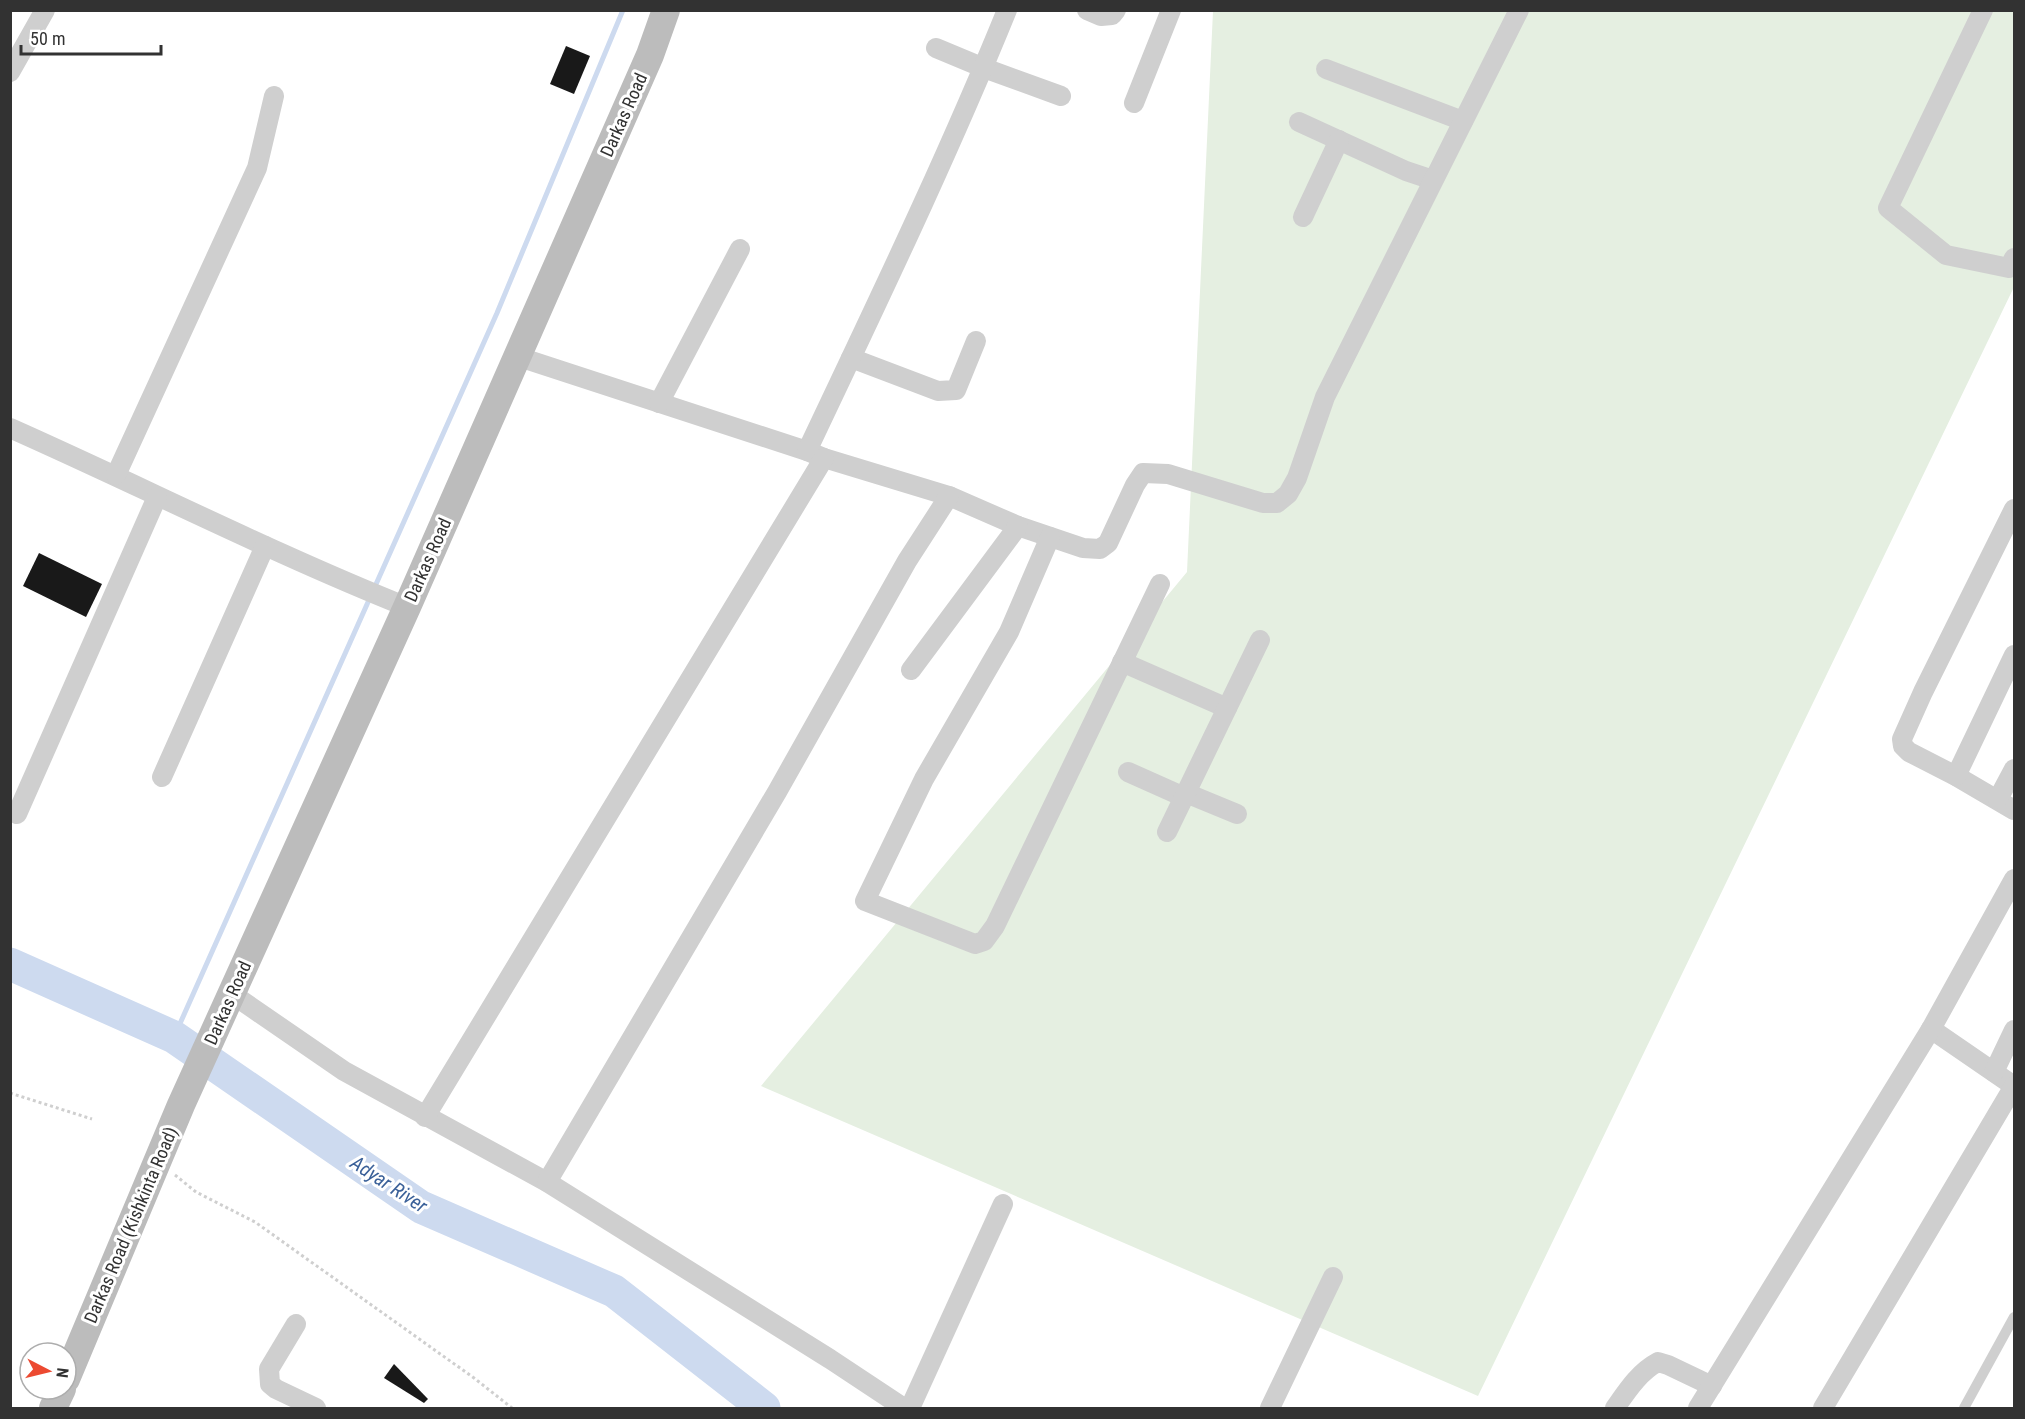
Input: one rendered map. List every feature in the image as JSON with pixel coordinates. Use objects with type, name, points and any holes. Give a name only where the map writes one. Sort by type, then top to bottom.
[{"type":"main road","name":"Darkas Road","points":[[181,1105],[221,1020],[396,603],[516,356],[650,55],[666,10]]},
{"type":"main road","name":"Darkas Road (Kishkinta Road)","points":[[78,1350],[181,1105]]},
{"type":"street","points":[[10,72],[16,48],[45,10]]},
{"type":"street","points":[[425,1117],[816,455],[851,358],[984,68],[1007,10]]},
{"type":"street","points":[[1087,10],[1101,16],[1112,15],[1116,10]]},
{"type":"street","points":[[1134,103],[1171,10]]},
{"type":"street","points":[[516,356],[816,455],[949,496],[1018,526],[1083,548],[1100,549],[1108,543],[1143,473],[1168,474],[1263,503],[1277,503],[1288,494],[1306,455],[1312,430],[1325,397],[1519,10]]},
{"type":"street","points":[[1983,10],[1888,208],[1946,255],[2009,268],[2014,258]]},
{"type":"street","points":[[936,48],[1061,96]]},
{"type":"street","points":[[1326,69],[1463,120]]},
{"type":"street","points":[[116,474],[257,168],[274,96]]},
{"type":"street","points":[[1299,122],[1406,171],[1433,180]]},
{"type":"street","points":[[1303,217],[1339,140]]},
{"type":"street","points":[[659,403],[740,249]]},
{"type":"street","points":[[851,358],[938,391],[956,390],[976,341]]},
{"type":"street","points":[[10,428],[116,474],[157,497],[265,546],[396,603]]},
{"type":"street","points":[[547,1182],[777,792],[907,561],[949,496]]},
{"type":"street","points":[[17,814],[157,497]]},
{"type":"street","points":[[2014,509],[1902,739],[1903,746],[1909,752],[1998,799],[2014,810]]},
{"type":"street","points":[[912,670],[1018,526]]},
{"type":"street","points":[[1050,537],[1009,632],[924,779],[865,901],[975,944],[984,941],[995,926],[1160,584]]},
{"type":"street","points":[[162,777],[265,546]]},
{"type":"street","points":[[1167,832],[1260,640]]},
{"type":"street","points":[[1956,776],[2014,655]]},
{"type":"street","points":[[1122,662],[1227,708]]},
{"type":"street","points":[[1998,799],[2014,770]]},
{"type":"street","points":[[1128,772],[1237,814]]},
{"type":"street","points":[[1698,1408],[1930,1029],[2014,879]]},
{"type":"street","points":[[232,994],[344,1071],[547,1182],[830,1359],[904,1408]]},
{"type":"street","points":[[1823,1408],[2014,1086],[1930,1029]]},
{"type":"street","points":[[1994,1072],[2014,1030]]},
{"type":"street","points":[[910,1408],[1003,1204]]},
{"type":"street","points":[[1270,1408],[1333,1277]]},
{"type":"street","points":[[296,1324],[269,1369],[270,1384],[316,1408]]},
{"type":"street","points":[[1615,1408],[1648,1367],[1658,1362],[1712,1386]]},
{"type":"lane","points":[[1964,1408],[2014,1317]]},
{"type":"path","points":[[10,1093],[92,1119]]},
{"type":"path","points":[[158,1160],[196,1192],[255,1221],[474,1378],[512,1408]]},
{"type":"green space","points":[[1213,11],[2014,11],[2014,287],[1478,1396],[761,1086],[1187,572]]},
{"type":"building","points":[[566,46],[590,56],[574,94],[550,84]]},
{"type":"building","points":[[39,553],[102,584],[86,617],[23,586]]},
{"type":"building","points":[[394,1364],[428,1399],[424,1403],[384,1378]]},
{"type":"waterway","points":[[174,1037],[497,313],[623,10]]},
{"type":"waterway","name":"Adyar River","points":[[10,964],[174,1037],[421,1207],[614,1291],[764,1408]]}]
